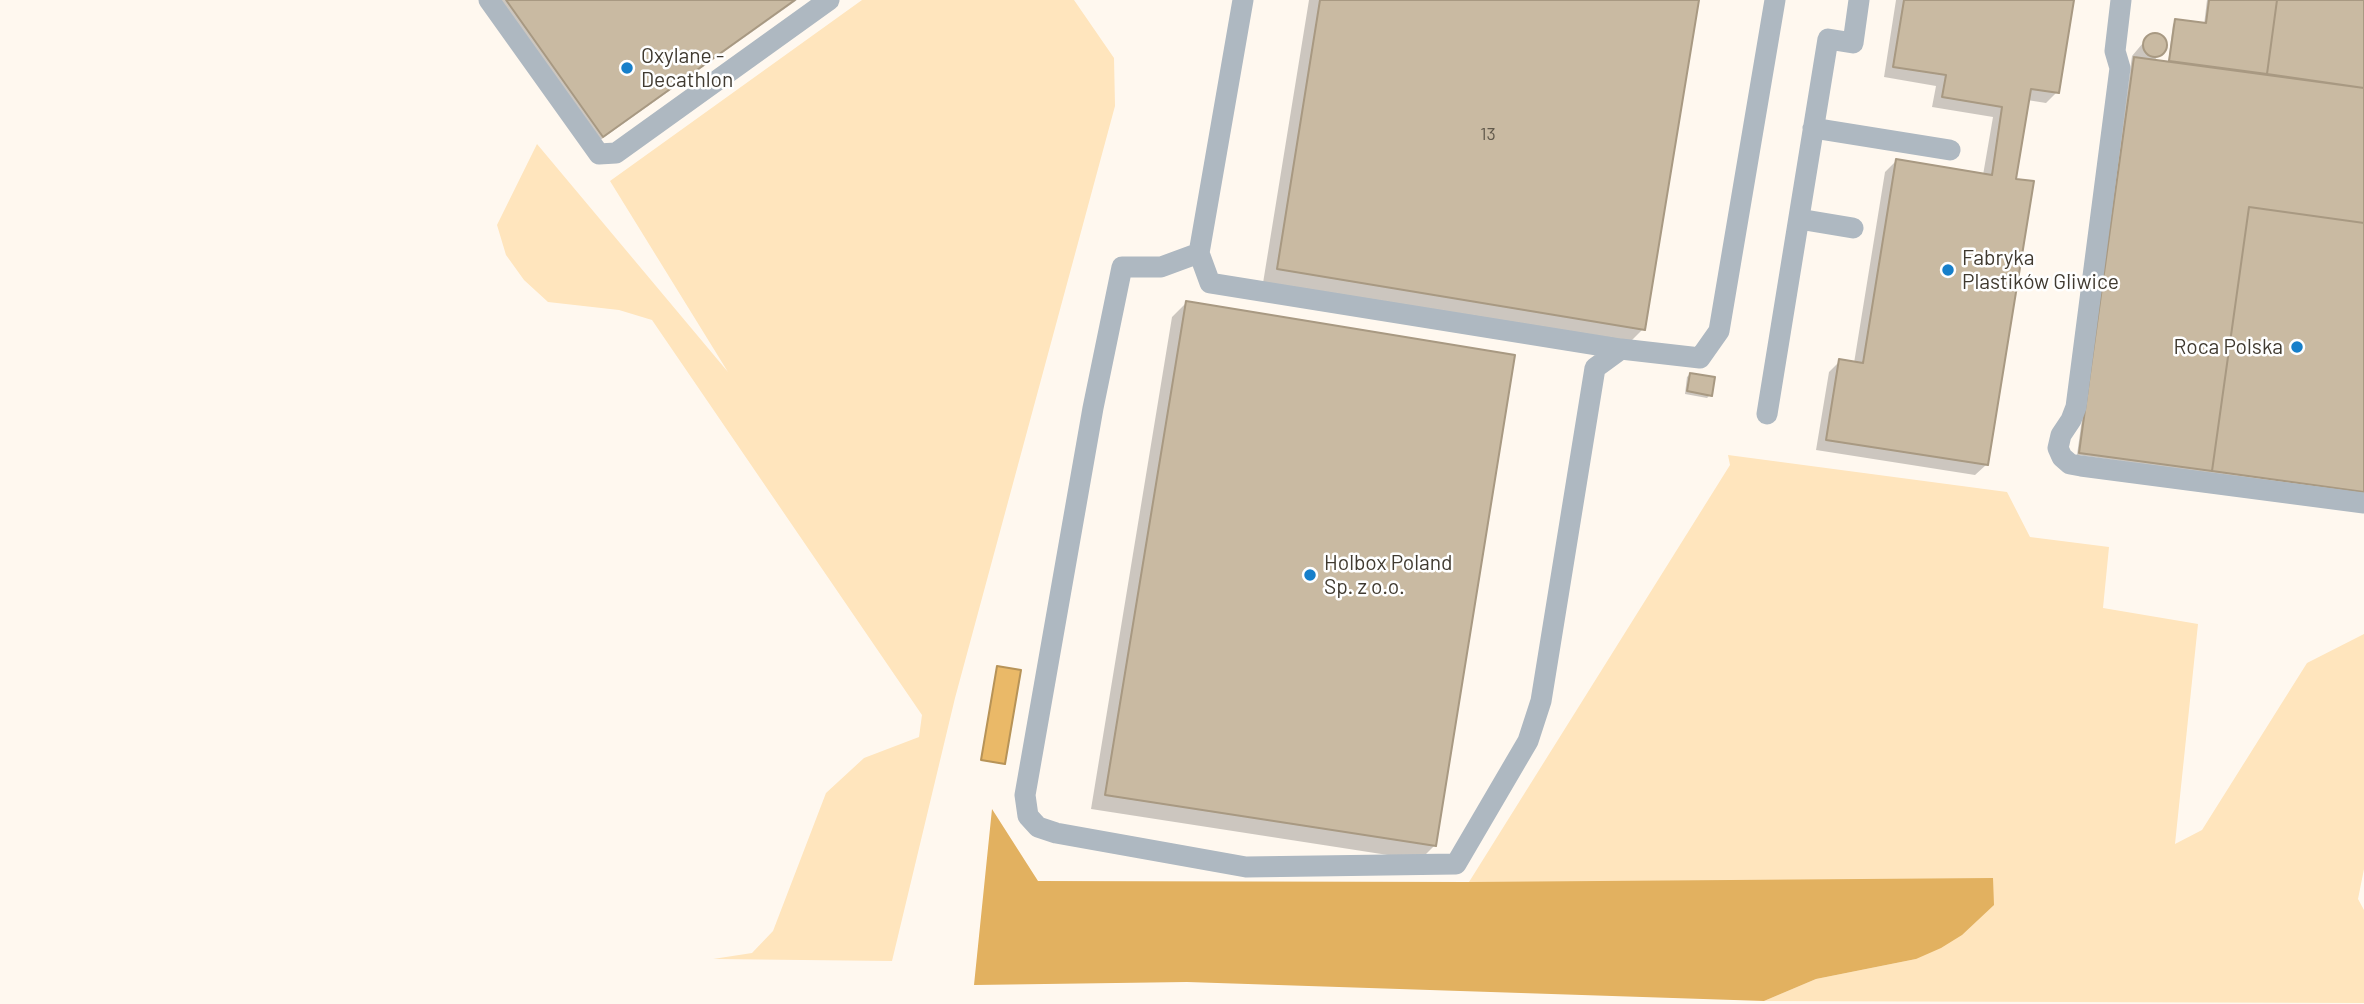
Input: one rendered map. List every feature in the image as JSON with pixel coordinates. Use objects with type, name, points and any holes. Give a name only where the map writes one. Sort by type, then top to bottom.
[{"type":"lane","points":[[489,0],[599,154],[616,153],[829,0]]},
{"type":"lane","points":[[1242,0],[1199,253],[1210,283],[1621,349],[1700,358],[1719,331],[1775,0]]},
{"type":"lane","points":[[1767,414],[1828,39],[1853,43],[1860,0]]},
{"type":"lane","points":[[2122,0],[2115,51],[2120,68],[2076,407],[2061,435],[2058,448],[2062,457],[2070,464],[2081,466],[2364,503]]},
{"type":"lane","points":[[1814,128],[1951,150]]},
{"type":"lane","points":[[1799,219],[1853,228]]},
{"type":"lane","points":[[1199,253],[1161,267],[1122,267],[1093,408],[1025,795],[1028,816],[1038,827],[1056,833],[1246,867],[1456,864],[1528,741],[1541,701],[1595,368],[1621,349]]},
{"type":"shaded area","points":[[862,0],[1074,0],[1114,58],[1115,106],[955,698],[892,961],[713,959],[752,953],[773,931],[826,793],[864,758],[919,737],[922,715],[652,320],[619,310],[548,302],[524,280],[506,255],[497,225],[537,144],[728,372],[610,181]]},
{"type":"shaded area","points":[[1728,455],[2007,492],[2030,537],[2109,547],[2103,608],[2198,624],[2175,844],[2202,830],[2307,663],[2364,634],[2364,869],[2358,899],[2364,910],[2364,1003],[1764,1001],[1816,979],[1916,959],[1469,882],[1730,465]]},
{"type":"shaded area","points":[[997,666],[1021,670],[1005,764],[981,760]]},
{"type":"shaded area","points":[[992,809],[1038,881],[1469,882],[1993,878],[1994,905],[1962,935],[1916,959],[1816,979],[1764,1001],[1187,982],[974,985]]},
{"type":"building","name":"Oxylane - Decathlon","points":[[506,0],[795,0],[603,137]]},
{"type":"building","points":[[1320,0],[1699,0],[1645,330],[1277,269]]},
{"type":"building","name":"Fabryka Plastików Gliwice","points":[[1904,0],[2074,0],[2059,93],[2031,89],[2016,179],[2034,181],[1988,465],[1826,440],[1839,359],[1863,363],[1896,159],[1992,175],[2002,107],[1942,97],[1946,75],[1893,67]]},
{"type":"building","points":[[2209,0],[2277,0],[2267,74],[2169,61],[2175,19],[2206,23]]},
{"type":"building","points":[[2277,0],[2364,0],[2364,88],[2267,74]]},
{"type":"building","points":[[2155,33],[2164,36],[2167,45],[2164,54],[2155,57],[2146,54],[2143,45],[2146,36]]},
{"type":"building","points":[[2134,57],[2364,88],[2364,223],[2249,207],[2212,471],[2079,453]]},
{"type":"building","name":"Roca Polska","points":[[2249,207],[2364,223],[2364,492],[2212,471]]},
{"type":"building","name":"Holbox Poland Sp. z o.o.","points":[[1186,301],[1515,355],[1436,846],[1105,795]]},
{"type":"building","points":[[1690,373],[1715,377],[1712,396],[1687,391]]},
{"type":"place","name":"Oxylane - Decathlon","points":[[627,68]]},
{"type":"place","name":"Fabryka Plastików Gliwice","points":[[1948,270]]},
{"type":"place","name":"Roca Polska","points":[[2297,347]]},
{"type":"place","name":"Holbox Poland Sp. z o.o.","points":[[1310,575]]}]
